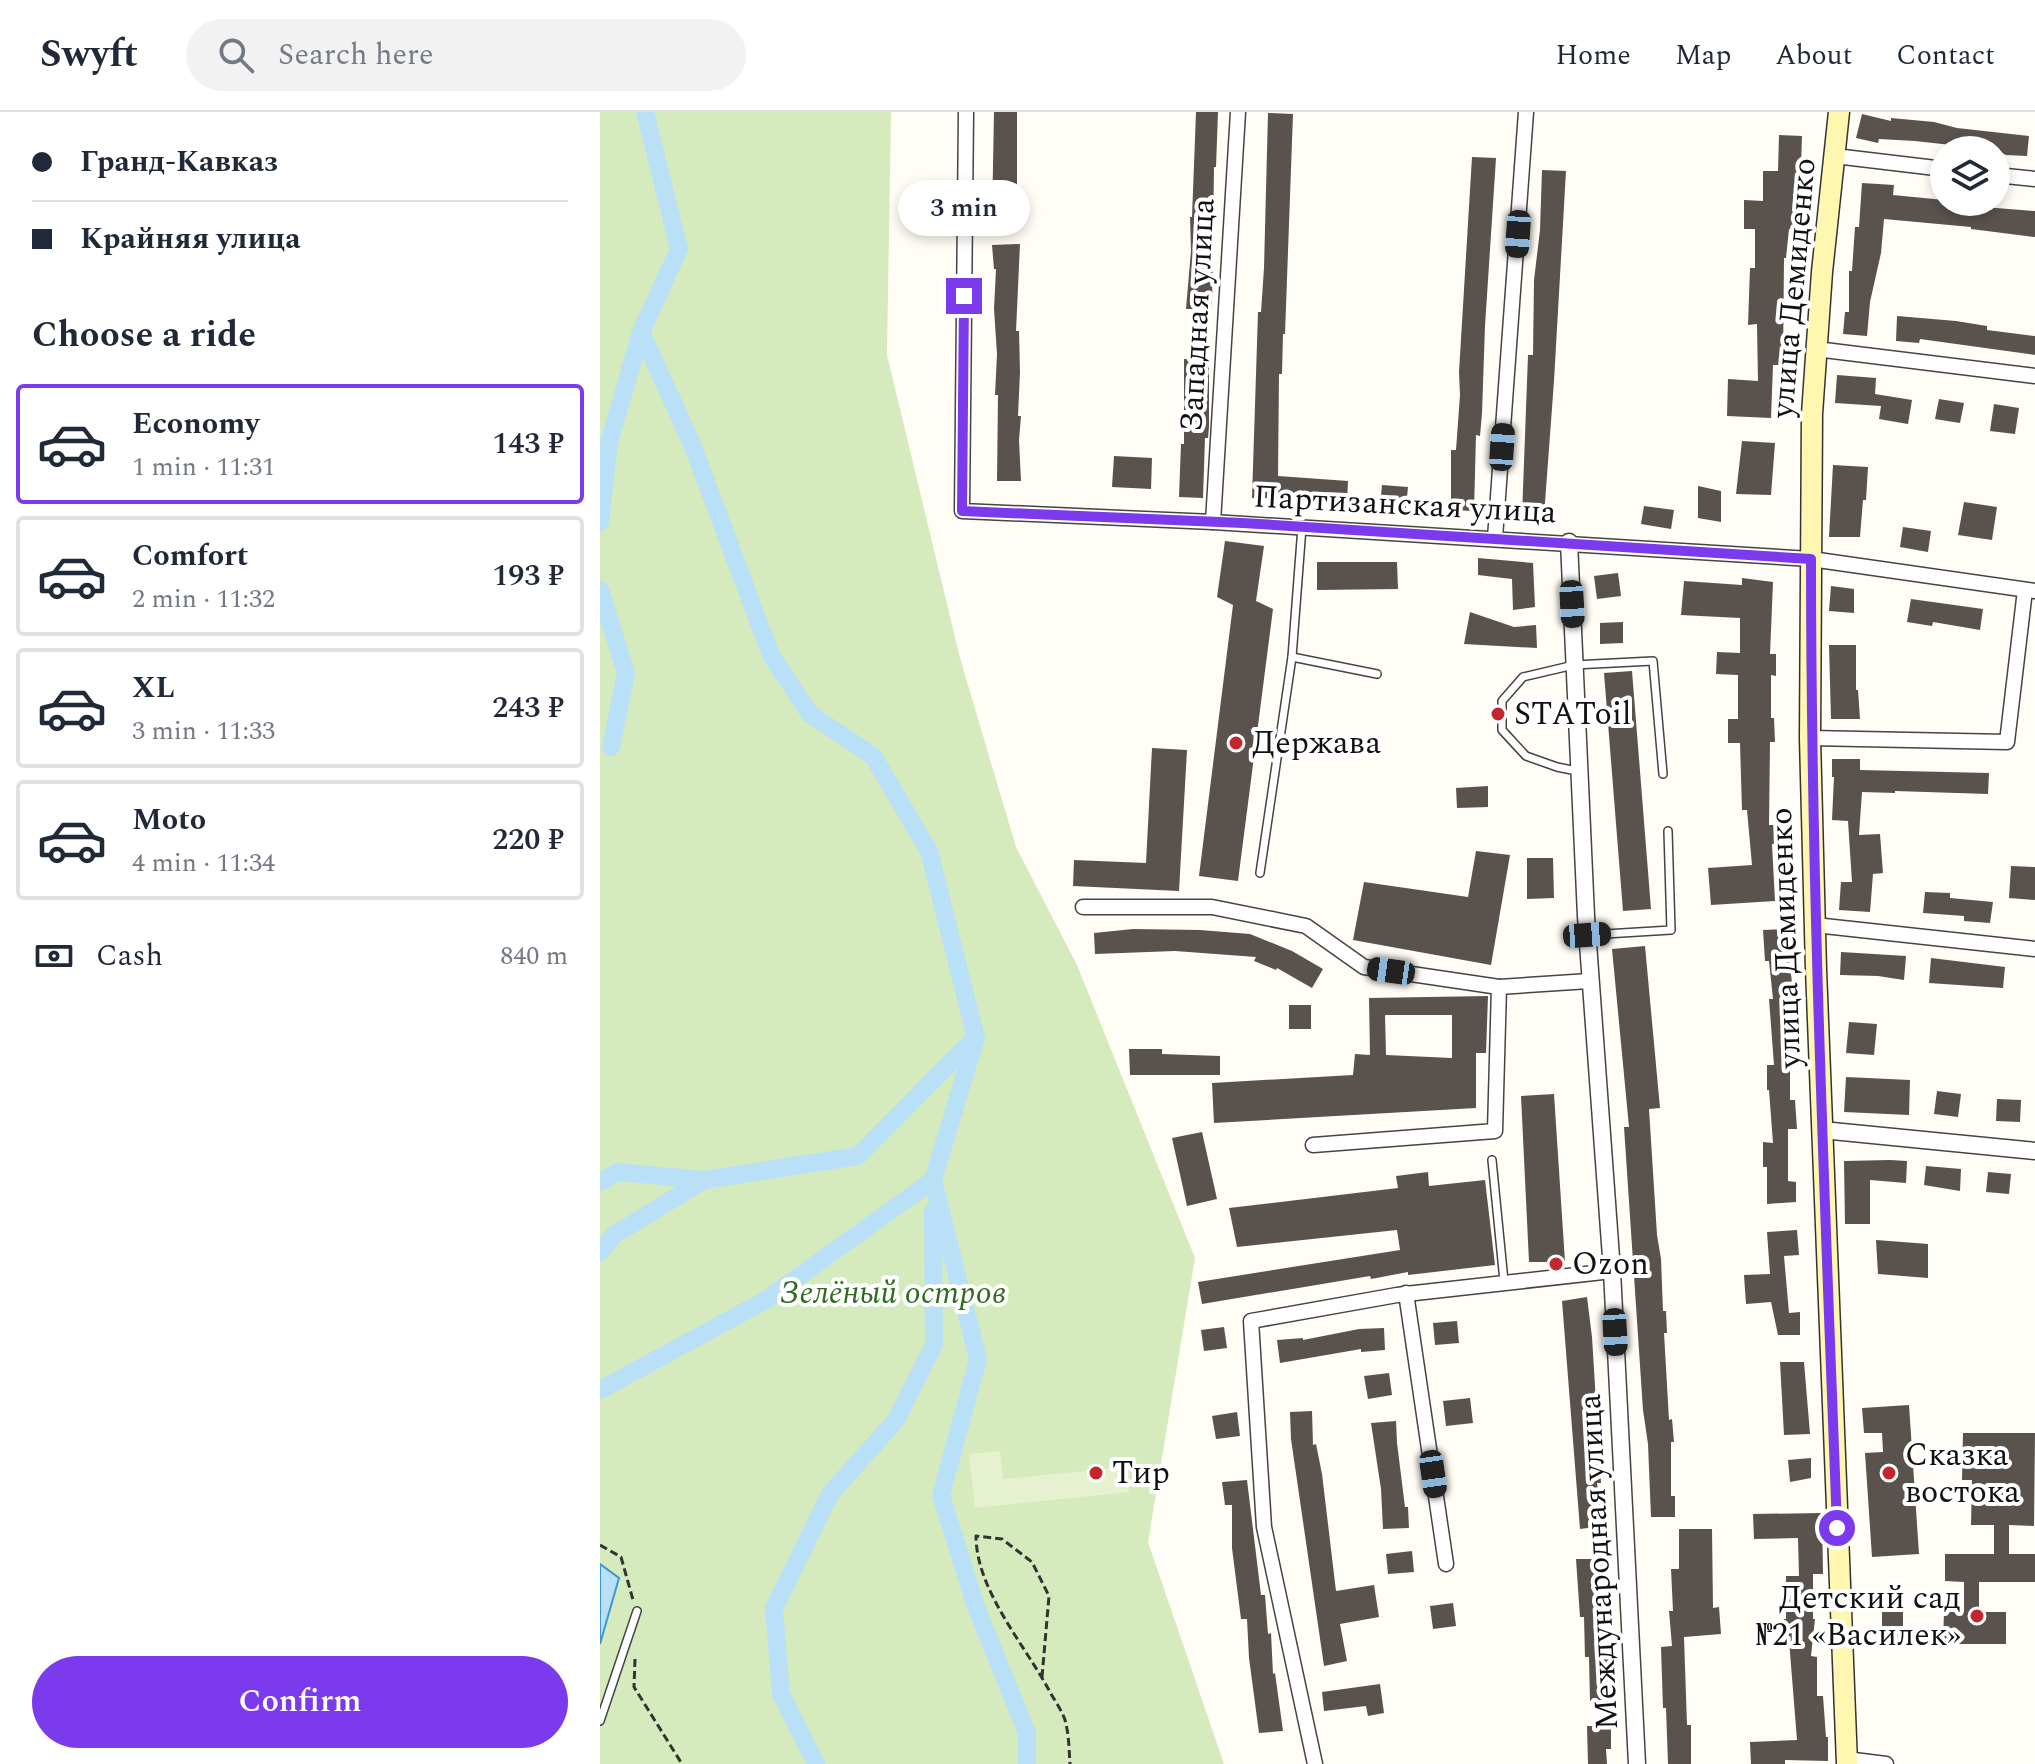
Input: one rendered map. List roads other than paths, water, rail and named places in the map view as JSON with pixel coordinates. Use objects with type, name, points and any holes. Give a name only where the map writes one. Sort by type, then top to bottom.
[{"type":"main road","name":"улица Демиденко","points":[[1839,112],[1812,414],[1810,738],[1846,1762]]},
{"type":"street","name":"Партизанская улица","points":[[966,112],[962,511],[1569,542],[1811,559],[2030,591]]},
{"type":"street","name":"Западная улица","points":[[1213,522],[1238,112]]},
{"type":"street","points":[[1495,538],[1526,112]]},
{"type":"street","points":[[1835,156],[1930,167]]},
{"type":"street","points":[[2010,176],[2035,179]]},
{"type":"street","points":[[1816,349],[2035,376]]},
{"type":"street","name":"Международная улица","points":[[1569,542],[1589,981],[1612,1271],[1637,1764]]},
{"type":"street","points":[[1810,738],[2007,742],[2030,591]]},
{"type":"street","points":[[1083,907],[1212,907],[1306,926],[1364,967],[1499,987],[1589,981]]},
{"type":"street","points":[[1815,925],[2035,949]]},
{"type":"street","points":[[1313,1145],[1495,1131],[1499,987]]},
{"type":"street","points":[[1822,1130],[2035,1151]]},
{"type":"street","points":[[1315,1764],[1264,1527],[1251,1321],[1406,1293],[1612,1271]]},
{"type":"street","points":[[1406,1293],[1446,1564]]},
{"type":"street","points":[[1846,1762],[1886,1764]]},
{"type":"lane","points":[[1260,873],[1292,657],[1302,527]]},
{"type":"lane","points":[[1292,657],[1377,674]]},
{"type":"lane","points":[[1579,771],[1526,756],[1502,730],[1502,701],[1523,677],[1574,665],[1653,661],[1663,774]]},
{"type":"lane","points":[[1587,935],[1671,930],[1668,831]]},
{"type":"lane","points":[[1492,1160],[1504,1281]]},
{"type":"lane","points":[[600,1721],[637,1611]]},
{"type":"water","points":[[600,1564],[619,1578],[600,1644]]},
{"type":"waterway","points":[[645,112],[679,249],[641,332],[692,444],[771,655],[810,714],[873,756],[929,851],[976,1038],[933,1180],[978,1359],[941,1495],[976,1607],[1027,1733],[1027,1764]]},
{"type":"waterway","points":[[600,522],[609,443],[641,332]]},
{"type":"waterway","points":[[600,590],[626,673],[611,747]]},
{"type":"waterway","points":[[600,1252],[614,1235],[704,1180],[858,1156],[972,1041]]},
{"type":"waterway","points":[[600,1182],[618,1172],[704,1180]]},
{"type":"waterway","points":[[600,1390],[766,1300],[933,1180]]},
{"type":"waterway","points":[[816,1764],[781,1694],[774,1608],[830,1494],[896,1420],[934,1345],[933,1211]]},
{"type":"place","name":"STAToil","points":[[1498,714]]},
{"type":"place","name":"Держава","points":[[1236,743]]},
{"type":"place","name":"Ozon","points":[[1556,1264]]},
{"type":"place","name":"Тир","points":[[1096,1473]]},
{"type":"place","name":"Сказка востока","points":[[1889,1473]]},
{"type":"place","name":"Детский сад №21 «Василек»","points":[[1977,1616]]},
{"type":"park label","name":"Зелёный остров","points":[[893,1293]]}]
